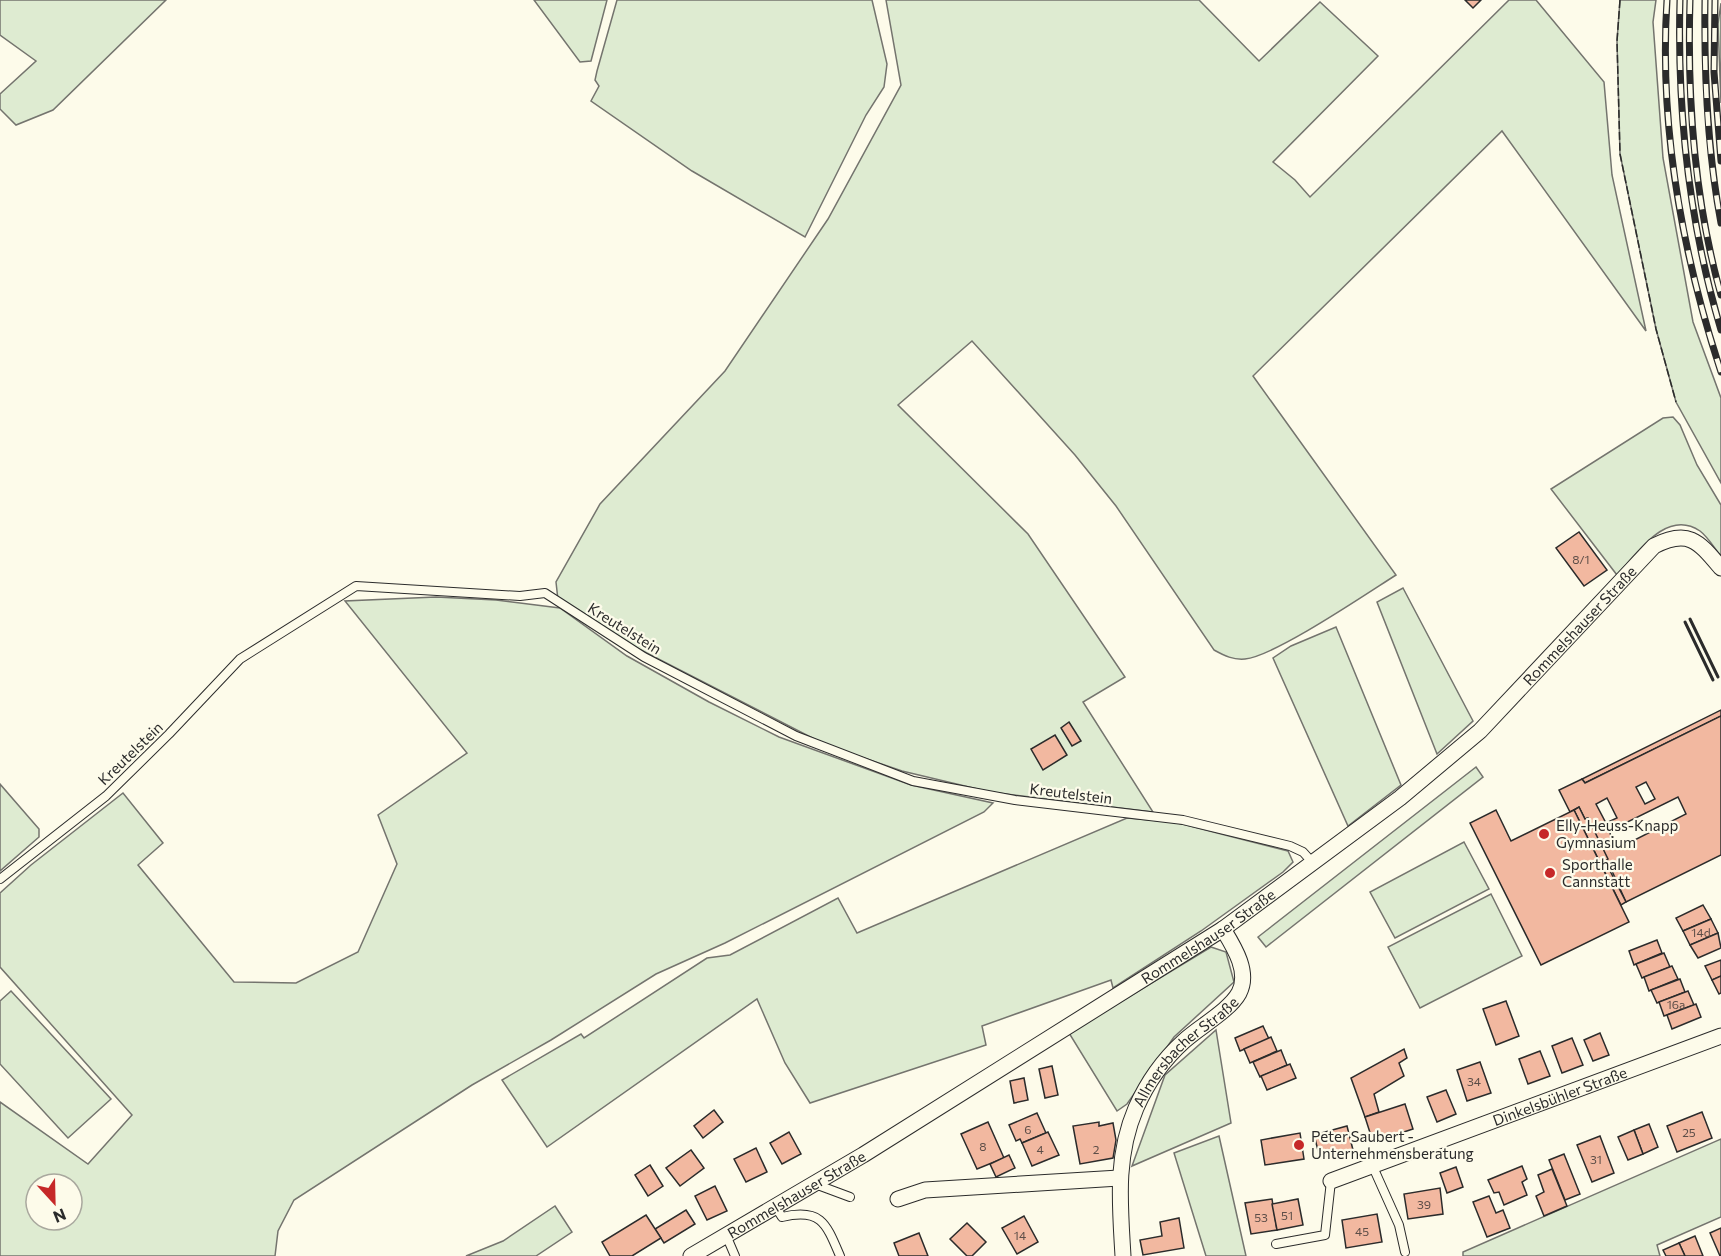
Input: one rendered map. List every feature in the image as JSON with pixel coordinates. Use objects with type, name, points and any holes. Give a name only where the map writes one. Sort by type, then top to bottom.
[{"type":"street","name":"Rommelshauser Straße","points":[[691,1256],[814,1184],[1223,929],[1400,798],[1480,730],[1654,546],[1679,537],[1690,538],[1700,544],[1721,568]]},
{"type":"street","name":"Allmersbacher Straße","points":[[1123,1256],[1119,1178],[1136,1107],[1160,1066],[1183,1042],[1216,1016],[1239,993],[1243,973],[1235,948],[1223,929]]},
{"type":"street","name":"Dinkelsbühler Straße","points":[[1331,1181],[1721,1036]]},
{"type":"street","points":[[898,1199],[925,1190],[1119,1178]]},
{"type":"lane","name":"Kreutelstein","points":[[0,879],[106,796],[170,734],[240,659],[356,586],[520,596],[545,593],[644,657],[796,736],[913,781],[1015,800],[1194,822],[1290,846],[1303,852],[1313,862]]},
{"type":"lane","points":[[1373,1167],[1399,1225],[1405,1252]]},
{"type":"lane","points":[[1276,1244],[1325,1235],[1331,1181]]},
{"type":"lane","points":[[814,1184],[850,1197]]},
{"type":"lane","points":[[775,1206],[783,1217],[802,1213],[816,1216],[827,1228],[840,1256]]},
{"type":"lane","points":[[726,1234],[735,1256]]},
{"type":"green space","points":[[0,0],[166,0],[53,110],[16,125],[0,109],[0,94],[36,61],[0,35]]},
{"type":"green space","points":[[534,0],[607,0],[591,61],[580,62]]},
{"type":"green space","points":[[617,0],[872,0],[887,64],[884,87],[866,115],[805,237],[692,171],[591,101],[599,86],[595,80]]},
{"type":"green space","points":[[886,0],[1199,0],[1259,61],[1320,2],[1378,56],[1273,162],[1295,180],[1310,197],[1509,0],[1536,0],[1604,82],[1612,175],[1646,331],[1502,131],[1253,376],[1396,575],[1277,647],[1245,659],[1229,657],[1214,650],[1116,506],[1075,455],[972,341],[898,405],[1028,534],[1125,677],[1083,702],[1153,812],[990,792],[902,771],[826,745],[635,647],[558,600],[556,582],[600,504],[725,371],[828,219],[901,85]]},
{"type":"green space","points":[[1620,0],[1656,0],[1653,22],[1663,158],[1693,322],[1721,398],[1721,483],[1676,402],[1656,329],[1620,154],[1617,41]]},
{"type":"green space","points":[[1721,3],[1721,103],[1718,24]]},
{"type":"green space","points":[[1673,417],[1680,425],[1697,465],[1721,505],[1721,556],[1700,531],[1687,525],[1676,525],[1653,536],[1617,575],[1551,489],[1663,418]]},
{"type":"green space","points":[[1403,588],[1473,721],[1437,754],[1377,602]]},
{"type":"green space","points":[[436,597],[496,600],[560,608],[627,656],[709,702],[779,737],[911,785],[993,803],[984,812],[725,943],[656,974],[551,1040],[472,1085],[294,1200],[278,1231],[275,1256],[0,1256],[0,1102],[88,1164],[132,1115],[0,967],[0,893],[31,865],[123,793],[163,843],[138,865],[234,982],[296,983],[358,952],[397,864],[378,815],[467,753],[345,601]]},
{"type":"green space","points":[[1336,627],[1401,785],[1348,826],[1273,658],[1291,646]]},
{"type":"green space","points":[[1476,767],[1483,777],[1266,947],[1258,937]]},
{"type":"green space","points":[[0,784],[39,829],[39,837],[0,871]]},
{"type":"green space","points":[[1127,818],[1174,822],[1288,851],[1293,862],[1283,872],[1201,931],[1113,988],[1111,980],[982,1026],[986,1045],[810,1103],[785,1063],[757,999],[547,1147],[502,1080],[581,1034],[584,1038],[707,958],[730,955],[838,898],[857,933]]},
{"type":"green space","points":[[1464,842],[1489,889],[1395,938],[1370,892]]},
{"type":"green space","points":[[1491,894],[1522,956],[1420,1008],[1388,947]]},
{"type":"green space","points":[[1211,947],[1226,952],[1234,982],[1174,1037],[1127,1104],[1117,1111],[1069,1033]]},
{"type":"green space","points":[[11,991],[111,1099],[68,1138],[0,1064],[0,1001]]},
{"type":"green space","points":[[1216,1030],[1231,1123],[1132,1166],[1165,1075]]},
{"type":"green space","points":[[1219,1136],[1246,1256],[1206,1256],[1174,1153]]},
{"type":"green space","points":[[1721,1139],[1721,1217],[1657,1245],[1660,1256],[1463,1256],[1463,1252]]},
{"type":"green space","points":[[555,1206],[572,1232],[536,1256],[466,1256],[503,1241]]},
{"type":"building","points":[[1465,0],[1481,0],[1473,8]]},
{"type":"building","points":[[1579,532],[1607,570],[1584,586],[1556,548]]},
{"type":"building","points":[[1721,710],[1721,716],[1585,783],[1582,779]]},
{"type":"building","points":[[1721,716],[1721,855],[1626,902],[1588,818],[1585,819],[1579,807],[1570,812],[1559,790],[1582,779],[1585,783]],"holes":[[[1646,782],[1655,799],[1645,804],[1636,787]],[[1678,797],[1686,814],[1617,849],[1609,831]],[[1607,798],[1617,818],[1606,823],[1596,804]]]},
{"type":"building","points":[[1069,722],[1081,741],[1072,746],[1061,728]]},
{"type":"building","points":[[1055,735],[1067,755],[1043,770],[1031,749]]},
{"type":"building","points":[[1579,807],[1585,819],[1588,818],[1608,859],[1605,861],[1626,902],[1621,905],[1574,810]]},
{"type":"building","name":"Sporthalle Cannstatt","points":[[1496,810],[1511,841],[1574,810],[1629,922],[1541,965],[1470,823]]},
{"type":"building","points":[[1703,905],[1711,919],[1683,931],[1676,918]]},
{"type":"building","points":[[1711,919],[1718,933],[1690,945],[1683,931]]},
{"type":"building","points":[[1718,933],[1721,948],[1698,958],[1690,945]]},
{"type":"building","points":[[1657,940],[1662,953],[1634,965],[1629,951]]},
{"type":"building","points":[[1664,953],[1670,967],[1642,978],[1636,964]]},
{"type":"building","points":[[1721,960],[1721,976],[1712,980],[1705,966]]},
{"type":"building","points":[[1672,966],[1678,979],[1649,991],[1644,977]]},
{"type":"building","points":[[1721,976],[1721,993],[1719,994],[1712,980]]},
{"type":"building","points":[[1680,979],[1685,992],[1657,1003],[1651,990]]},
{"type":"building","points":[[1688,991],[1694,1005],[1664,1016],[1659,1002]]},
{"type":"building","points":[[1506,1001],[1519,1036],[1496,1045],[1483,1009]]},
{"type":"building","points":[[1696,1004],[1701,1017],[1672,1029],[1667,1015]]},
{"type":"building","points":[[1263,1026],[1269,1039],[1240,1051],[1235,1038]]},
{"type":"building","points":[[1600,1033],[1609,1055],[1593,1061],[1584,1040]]},
{"type":"building","points":[[1271,1037],[1277,1051],[1250,1063],[1244,1049]]},
{"type":"building","points":[[1572,1038],[1583,1065],[1562,1073],[1552,1046]]},
{"type":"building","points":[[1404,1049],[1407,1058],[1399,1063],[1404,1076],[1374,1094],[1379,1112],[1365,1117],[1351,1078]]},
{"type":"building","points":[[1281,1050],[1287,1065],[1260,1077],[1253,1062]]},
{"type":"building","points":[[1540,1051],[1550,1076],[1528,1084],[1519,1059]]},
{"type":"building","points":[[1480,1062],[1491,1093],[1467,1101],[1457,1070]]},
{"type":"building","points":[[1290,1064],[1296,1078],[1267,1090],[1261,1076]]},
{"type":"building","points":[[1052,1066],[1058,1095],[1045,1098],[1039,1069]]},
{"type":"building","points":[[1024,1078],[1028,1100],[1014,1103],[1010,1081]]},
{"type":"building","points":[[1446,1090],[1456,1114],[1437,1122],[1427,1097]]},
{"type":"building","points":[[1405,1104],[1413,1129],[1373,1142],[1365,1117]]},
{"type":"building","points":[[714,1110],[723,1122],[703,1138],[694,1126]]},
{"type":"building","points":[[1702,1112],[1712,1138],[1677,1152],[1667,1126]]},
{"type":"building","points":[[1037,1113],[1046,1133],[1022,1143],[1020,1139],[1016,1141],[1009,1125]]},
{"type":"building","points":[[988,1122],[1004,1158],[977,1169],[961,1134]]},
{"type":"building","points":[[1099,1122],[1099,1126],[1113,1123],[1116,1140],[1113,1158],[1080,1164],[1073,1126]]},
{"type":"building","points":[[1649,1124],[1658,1147],[1643,1154],[1634,1130]]},
{"type":"building","points":[[1347,1126],[1353,1150],[1320,1158],[1314,1135]]},
{"type":"building","points":[[1634,1130],[1643,1154],[1628,1160],[1618,1137]]},
{"type":"building","points":[[789,1132],[801,1154],[782,1164],[770,1143]]},
{"type":"building","points":[[1048,1132],[1059,1155],[1032,1166],[1022,1143]]},
{"type":"building","points":[[1300,1133],[1304,1159],[1265,1165],[1261,1140]]},
{"type":"building","points":[[1600,1136],[1614,1173],[1592,1182],[1577,1145]]},
{"type":"building","points":[[756,1148],[767,1172],[746,1182],[734,1159]]},
{"type":"building","points":[[691,1150],[704,1168],[680,1186],[666,1168]]},
{"type":"building","points":[[1564,1154],[1580,1194],[1565,1200],[1549,1160]]},
{"type":"building","points":[[1009,1155],[1015,1168],[996,1177],[990,1164]]},
{"type":"building","points":[[650,1165],[663,1186],[648,1196],[635,1175]]},
{"type":"building","points":[[1522,1166],[1527,1179],[1522,1182],[1527,1195],[1504,1205],[1499,1192],[1494,1193],[1488,1180]]},
{"type":"building","points":[[1456,1167],[1463,1187],[1447,1193],[1440,1173]]},
{"type":"building","points":[[1552,1169],[1567,1206],[1544,1216],[1536,1196],[1544,1192],[1538,1175]]},
{"type":"building","points":[[715,1186],[727,1211],[707,1220],[695,1196]]},
{"type":"building","points":[[1440,1188],[1443,1214],[1408,1219],[1404,1194]]},
{"type":"building","points":[[1489,1196],[1496,1213],[1503,1210],[1510,1228],[1487,1237],[1473,1202]]},
{"type":"building","points":[[1272,1199],[1277,1230],[1251,1234],[1245,1203]]},
{"type":"building","points":[[1298,1199],[1303,1225],[1277,1230],[1272,1204]]},
{"type":"building","points":[[686,1210],[695,1224],[664,1243],[655,1229]]},
{"type":"building","points":[[1377,1214],[1382,1242],[1346,1248],[1342,1220]]},
{"type":"building","points":[[646,1215],[661,1238],[632,1256],[610,1256],[602,1242]]},
{"type":"building","points":[[1024,1216],[1038,1242],[1017,1254],[1002,1228]]},
{"type":"building","points":[[1179,1218],[1184,1248],[1143,1255],[1140,1240],[1162,1236],[1160,1222]]},
{"type":"building","points":[[967,1223],[986,1242],[972,1256],[967,1256],[950,1239]]},
{"type":"building","points":[[1721,1228],[1721,1256],[1720,1256],[1710,1233]]},
{"type":"building","points":[[919,1233],[928,1256],[899,1256],[894,1243]]},
{"type":"building","points":[[1695,1236],[1703,1256],[1685,1256],[1679,1243]]},
{"type":"building","points":[[1679,1243],[1685,1256],[1666,1256],[1663,1250]]},
{"type":"railway","points":[[1667,0],[1665,47],[1667,94],[1676,188],[1695,281],[1721,372]]},
{"type":"railway","points":[[1680,0],[1681,84],[1687,167],[1701,249],[1721,330]]},
{"type":"railway","points":[[1690,0],[1691,112],[1694,149],[1704,222],[1721,295]]},
{"type":"railway","points":[[1705,0],[1707,112],[1712,167],[1721,223]]},
{"type":"railway","points":[[1715,0],[1714,72],[1721,161]]},
{"type":"fence","points":[[1620,0],[1617,41],[1620,154],[1656,329],[1676,402]]},
{"type":"wall","points":[[1690,619],[1718,677]]},
{"type":"wall","points":[[1685,622],[1713,680]]},
{"type":"place","name":"Elly-Heuss-Knapp Gymnasium","points":[[1544,834]]},
{"type":"place","name":"Sporthalle Cannstatt","points":[[1550,873]]},
{"type":"place","name":"Peter Saubert - Unternehmensberatung","points":[[1299,1145]]}]
